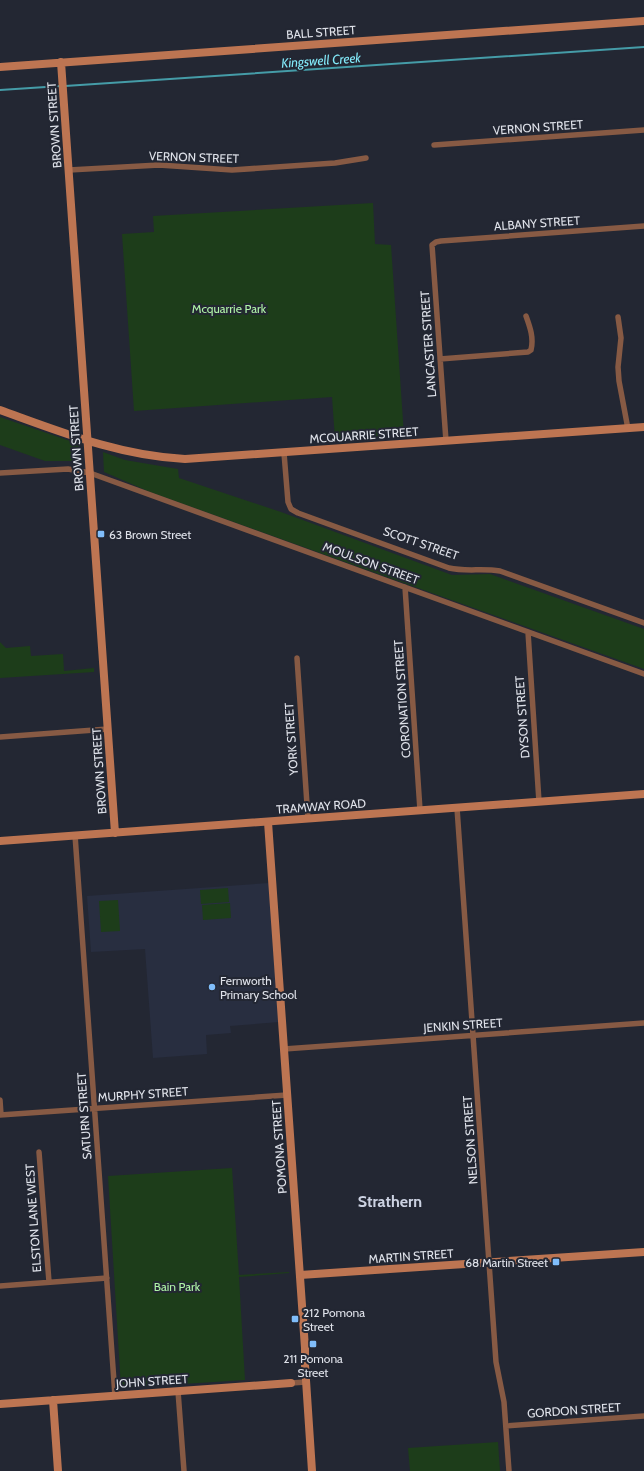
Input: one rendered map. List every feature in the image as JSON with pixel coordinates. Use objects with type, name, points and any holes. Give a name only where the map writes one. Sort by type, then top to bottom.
[{"type":"street","name":"BALL STREET","points":[[0,67],[644,21]]},
{"type":"street","name":"BROWN STREET","points":[[61,62],[116,833]]},
{"type":"street","name":"VERNON STREET","points":[[434,145],[644,130]]},
{"type":"street","name":"VERNON STREET","points":[[69,170],[159,165],[232,170],[335,163],[366,158]]},
{"type":"street","name":"ALBANY STREET","points":[[432,245],[436,242],[443,241],[644,226]]},
{"type":"street","name":"LANCASTER STREET","points":[[432,245],[446,441]]},
{"type":"street","points":[[440,360],[528,352],[531,350],[532,345],[531,333],[526,316]]},
{"type":"street","points":[[618,316],[621,338],[618,367],[619,381],[628,428]]},
{"type":"street","points":[[0,410],[87,441]]},
{"type":"street","name":"MCQUARRIE STREET","points":[[87,441],[156,457],[204,459],[644,427]]},
{"type":"street","name":"SCOTT STREET","points":[[284,453],[288,502],[291,509],[298,513],[449,568],[500,571],[644,623]]},
{"type":"street","points":[[0,473],[68,469],[90,473]]},
{"type":"street","name":"MOULSON STREET","points":[[90,473],[644,674]]},
{"type":"street","name":"CORONATION STREET","points":[[405,587],[420,810]]},
{"type":"street","name":"DYSON STREET","points":[[528,632],[539,802]]},
{"type":"street","name":"YORK STREET","points":[[297,658],[308,819]]},
{"type":"street","points":[[0,737],[108,729]]},
{"type":"street","name":"TRAMWAY ROAD","points":[[0,841],[644,794]]},
{"type":"street","name":"NELSON STREET","points":[[457,808],[496,1362],[504,1402],[510,1471]]},
{"type":"street","name":"POMONA STREET","points":[[268,822],[305,1348],[312,1471]]},
{"type":"street","name":"SATURN STREET","points":[[75,836],[115,1396]]},
{"type":"street","name":"JENKIN STREET","points":[[284,1049],[644,1023]]},
{"type":"street","name":"MURPHY STREET","points":[[1,1115],[287,1095]]},
{"type":"street","points":[[0,1100],[1,1115]]},
{"type":"street","name":"ELSTON LANE WEST","points":[[39,1152],[49,1282]]},
{"type":"street","name":"MARTIN STREET","points":[[300,1275],[644,1252]]},
{"type":"street","points":[[0,1286],[107,1278]]},
{"type":"street","name":"JOHN STREET","points":[[0,1404],[306,1382]]},
{"type":"street","points":[[178,1391],[184,1471]]},
{"type":"street","points":[[53,1400],[58,1471]]},
{"type":"street","name":"GORDON STREET","points":[[506,1426],[644,1416]]},
{"type":"shaded area","name":"Fernworth Primary School","points":[[269,883],[279,1022],[230,1026],[231,1033],[206,1035],[207,1054],[153,1058],[145,949],[91,952],[87,896]]},
{"type":"green space","name":"Mcquarrie Park","points":[[373,203],[375,244],[391,245],[404,435],[335,439],[332,397],[134,411],[122,234],[154,232],[153,216]]},
{"type":"green space","points":[[0,417],[79,444],[80,461],[45,461],[0,445]]},
{"type":"green space","points":[[103,452],[125,460],[178,469],[179,478],[281,512],[452,575],[490,574],[644,629],[644,669],[150,492],[104,472]]},
{"type":"green space","points":[[0,642],[6,648],[30,646],[31,656],[63,654],[64,671],[94,668],[94,672],[0,678]]},
{"type":"green space","points":[[228,888],[229,902],[201,904],[200,890]]},
{"type":"green space","points":[[118,900],[120,931],[101,932],[99,901]]},
{"type":"green space","points":[[230,903],[231,918],[203,920],[202,905]]},
{"type":"green space","name":"Bain Park","points":[[232,1168],[239,1275],[289,1272],[239,1277],[245,1380],[121,1388],[108,1176]]},
{"type":"green space","points":[[498,1442],[500,1471],[410,1471],[408,1448]]},
{"type":"waterway","name":"Kingswell Creek","points":[[65,86],[644,47]]},
{"type":"waterway","name":"Kingswell Creek","points":[[0,90],[61,86]]},
{"type":"place","name":"63 Brown Street","points":[[101,534]]},
{"type":"place","name":"Fernworth Primary School","points":[[212,987]]},
{"type":"place","name":"68 Martin Street","points":[[556,1262]]},
{"type":"place","name":"212 Pomona Street","points":[[295,1319]]},
{"type":"place","name":"211 Pomona Street","points":[[313,1344]]},
{"type":"district","name":"Strathern","points":[[390,1201]]}]
